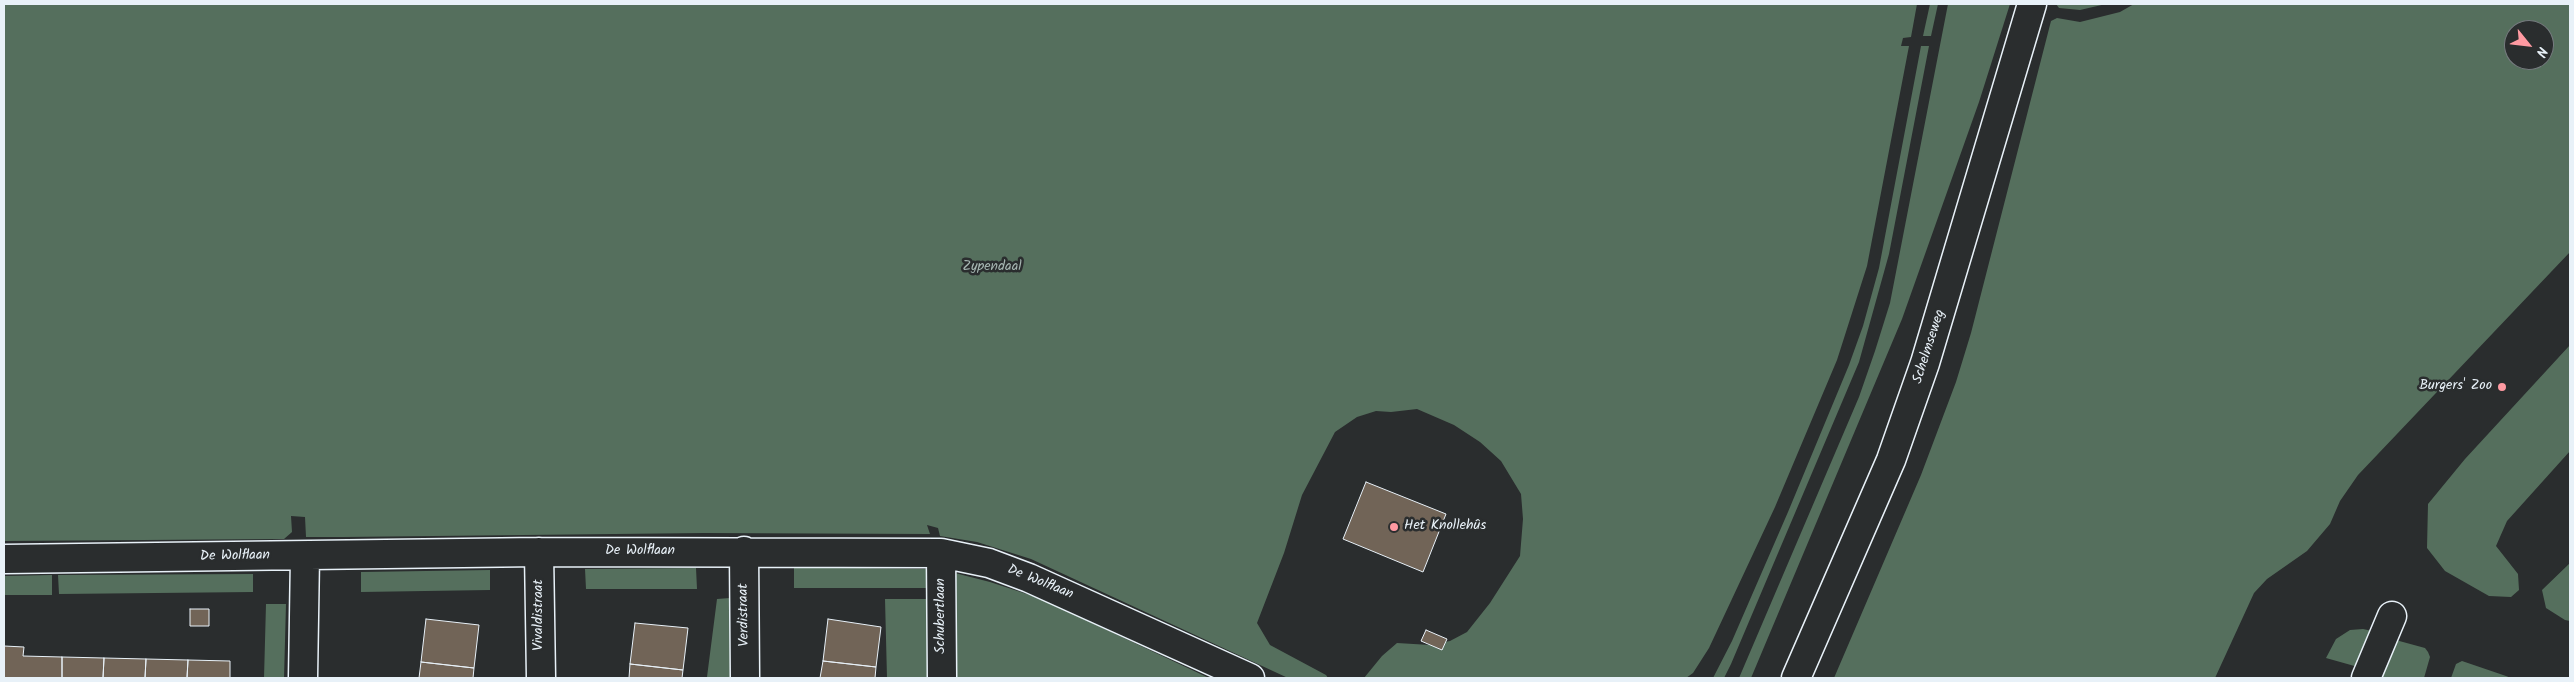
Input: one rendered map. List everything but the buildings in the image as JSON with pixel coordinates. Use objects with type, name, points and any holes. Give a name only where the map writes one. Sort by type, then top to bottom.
[{"type":"street","name":"Schelmseweg","points":[[1796,678],[1891,460],[1926,363],[2032,4]]},
{"type":"street","name":"De Wolflaan","points":[[4,559],[540,552],[744,551],[941,553],[989,563],[1048,586],[1250,678]]},
{"type":"street","name":"Verdistraat","points":[[744,551],[745,678]]},
{"type":"street","name":"Vivaldistraat","points":[[540,552],[541,678]]},
{"type":"street","name":"Schubertlaan","points":[[941,553],[942,678]]},
{"type":"street","points":[[303,678],[305,556]]},
{"type":"street","points":[[2366,678],[2392,616]]},
{"type":"green space","name":"Zypendaal","points":[[4,4],[1917,4],[1911,37],[1903,38],[1901,46],[1909,46],[1867,266],[1837,360],[1775,507],[1709,648],[1693,673],[1686,678],[1364,678],[1382,656],[1397,643],[1430,645],[1450,641],[1467,632],[1490,603],[1520,556],[1523,519],[1521,494],[1501,461],[1480,442],[1454,425],[1417,409],[1391,412],[1376,411],[1357,417],[1335,432],[1302,495],[1284,553],[1257,623],[1270,645],[1326,675],[1328,678],[1288,678],[1031,559],[977,542],[940,536],[938,528],[927,525],[930,534],[704,533],[306,537],[305,517],[291,516],[292,532],[284,539],[4,541]]},
{"type":"green space","points":[[1930,4],[1938,4],[1931,36],[1923,36]]},
{"type":"green space","points":[[1948,4],[2010,4],[1979,102],[1902,319],[1751,678],[1739,678],[1859,397],[1890,303]]},
{"type":"green space","points":[[2056,4],[2106,4],[2080,10],[2059,8]]},
{"type":"green space","points":[[2134,4],[2570,4],[2570,252],[2358,475],[2340,501],[2330,524],[2307,551],[2267,579],[2254,593],[2215,678],[1834,678],[1921,475],[1956,382],[1971,333],[2051,21],[2057,18],[2080,22],[2120,12]]},
{"type":"green space","points":[[1921,46],[1929,46],[1889,254],[1859,362],[1731,664],[1724,678],[1713,678],[1732,641],[1788,512],[1849,365],[1863,326],[1879,268]]},
{"type":"green space","points":[[2570,345],[2570,451],[2507,521],[2496,546],[2518,574],[2519,590],[2511,597],[2489,596],[2445,571],[2427,548],[2428,504],[2465,459]]},
{"type":"green space","points":[[2570,563],[2570,621],[2565,620],[2546,608],[2542,590]]},
{"type":"green space","points":[[794,567],[928,569],[932,588],[794,588]]},
{"type":"green space","points":[[696,568],[697,589],[586,589],[585,569]]},
{"type":"green space","points":[[490,570],[490,590],[361,592],[361,572]]},
{"type":"green space","points":[[951,572],[1039,598],[1209,678],[951,678]]},
{"type":"green space","points":[[253,574],[253,592],[59,594],[58,575]]},
{"type":"green space","points":[[52,575],[52,595],[4,595],[4,576]]},
{"type":"green space","points":[[730,598],[731,678],[707,677],[717,599]]},
{"type":"green space","points":[[885,599],[932,599],[933,678],[887,678]]},
{"type":"green space","points":[[266,604],[286,604],[284,678],[264,678]]},
{"type":"green space","points":[[2363,629],[2377,632],[2358,667],[2326,658],[2336,639],[2350,630]]},
{"type":"green space","points":[[2392,639],[2425,648],[2430,657],[2424,678],[2375,678]]},
{"type":"green space","points":[[2462,661],[2511,678],[2451,678],[2456,664]]},
{"type":"place","name":"Burgers' Zoo","points":[[2502,387]]},
{"type":"place","name":"Het Knollehûs","points":[[1394,527]]}]
